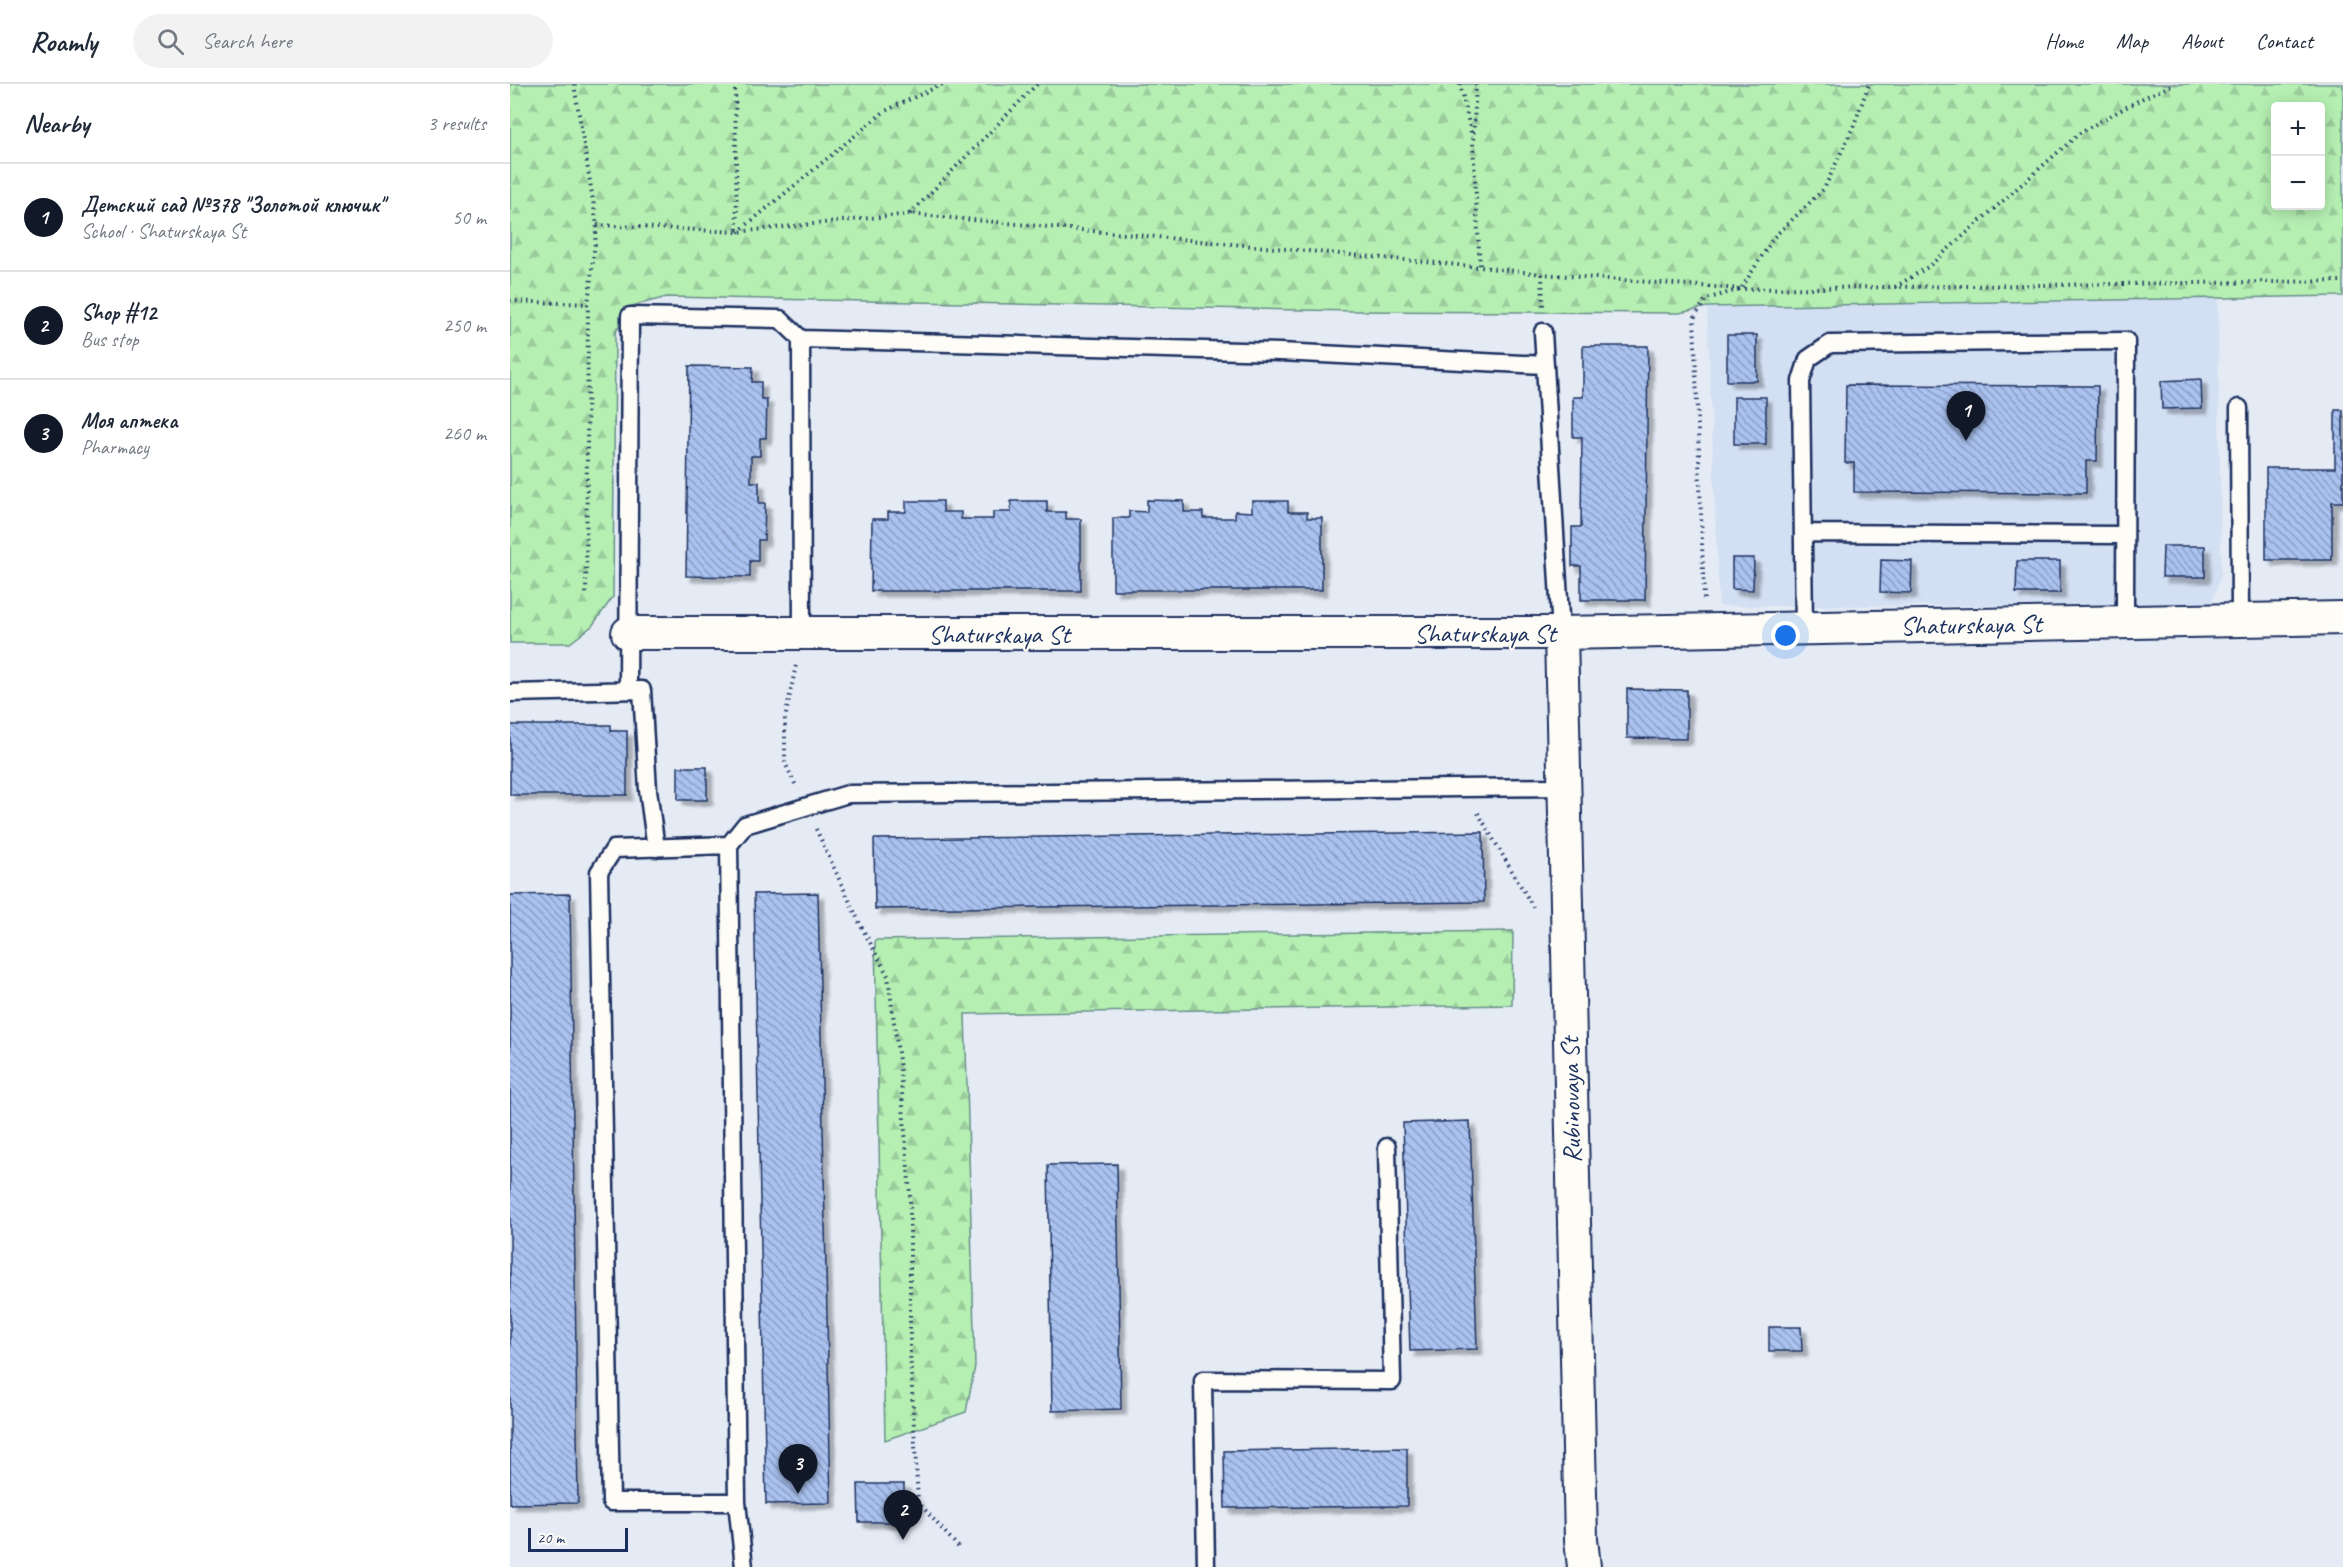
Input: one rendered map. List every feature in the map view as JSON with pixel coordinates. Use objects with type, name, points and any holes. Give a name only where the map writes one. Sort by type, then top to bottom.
[{"type":"street","name":"Shaturskaya St","points":[[628,633],[802,635],[1561,633],[2343,618]]},
{"type":"street","name":"Rubinovaya St","points":[[1561,633],[1581,1539],[1584,1567]]},
{"type":"lane","points":[[628,690],[630,316],[780,320],[801,339],[1280,352],[1545,365]]},
{"type":"lane","points":[[1543,332],[1561,633]]},
{"type":"lane","points":[[801,339],[802,635]]},
{"type":"lane","points":[[1804,628],[1801,381],[1808,359],[1830,344],[2126,340],[2127,622]]},
{"type":"lane","points":[[2239,408],[2240,620]]},
{"type":"lane","points":[[1803,533],[2125,535]]},
{"type":"lane","points":[[510,693],[642,690],[648,790],[656,848]]},
{"type":"lane","points":[[744,1567],[737,1502],[729,845],[745,825],[848,794],[1564,788]]},
{"type":"lane","points":[[729,845],[614,849],[599,872],[611,1502],[737,1502]]},
{"type":"lane","points":[[1206,1567],[1203,1380],[1392,1381],[1387,1147]]},
{"type":"path","points":[[575,84],[574,90],[597,225],[588,304],[586,595]]},
{"type":"path","points":[[735,84],[737,233]]},
{"type":"path","points":[[737,233],[885,111],[943,84]]},
{"type":"path","points":[[909,214],[1037,84]]},
{"type":"path","points":[[1460,84],[1473,143]]},
{"type":"path","points":[[1476,84],[1473,143],[1480,267]]},
{"type":"path","points":[[1705,630],[1694,318],[1706,299],[1741,289],[1774,237],[1824,189],[1854,125],[1869,84]]},
{"type":"path","points":[[1895,287],[1928,267],[2081,132],[2143,98],[2175,84]]},
{"type":"path","points":[[597,225],[737,233],[909,214],[1542,274],[1741,289],[2343,281]]},
{"type":"path","points":[[1542,274],[1543,332]]},
{"type":"path","points":[[510,301],[588,304]]},
{"type":"path","points":[[802,635],[785,719],[785,763],[861,926],[888,976],[900,1068],[910,1195],[910,1352],[918,1502],[960,1549]]},
{"type":"path","points":[[1464,789],[1534,908]]},
{"type":"shaded area","points":[[2218,298],[2221,575],[2211,605],[1719,606],[1707,307]]},
{"type":"green space","points":[[510,84],[2343,84],[2343,296],[1707,307],[1679,313],[1355,311],[667,297],[632,306],[615,333],[613,597],[592,626],[570,643],[510,643]]},
{"type":"green space","points":[[1513,931],[1512,1005],[965,1014],[975,1366],[966,1412],[885,1440],[875,940]]},
{"type":"building","points":[[1727,335],[1757,335],[1757,381],[1727,381]]},
{"type":"building","points":[[1583,346],[1648,346],[1645,600],[1581,600],[1581,566],[1572,566],[1572,527],[1581,527],[1582,437],[1573,437],[1573,397],[1583,397]]},
{"type":"building","points":[[689,366],[753,367],[752,382],[761,382],[761,399],[767,399],[766,438],[760,438],[760,456],[751,456],[751,482],[759,482],[759,503],[765,503],[764,540],[758,540],[758,561],[750,561],[750,577],[686,576]]},
{"type":"building","points":[[2201,379],[2202,408],[2162,409],[2161,381]]},
{"type":"building","points":[[1846,385],[2098,386],[2097,461],[2086,461],[2086,493],[1854,492],[1854,463],[1845,463]]},
{"type":"building","points":[[1734,397],[1766,397],[1766,444],[1734,444]]},
{"type":"building","points":[[2335,410],[2343,410],[2343,502],[2332,502],[2332,560],[2266,560],[2266,468],[2335,468]]},
{"type":"building","points":[[1147,500],[1184,501],[1184,512],[1203,512],[1203,518],[1235,518],[1235,511],[1252,512],[1252,501],[1288,501],[1288,512],[1307,512],[1307,518],[1322,518],[1322,590],[1113,590],[1113,518],[1129,518],[1129,511],[1147,512]]},
{"type":"building","points":[[906,501],[943,501],[943,512],[961,512],[961,519],[993,519],[993,512],[1011,512],[1011,501],[1047,501],[1047,512],[1066,512],[1066,519],[1081,519],[1081,591],[871,591],[872,519],[888,519],[888,512],[906,512]]},
{"type":"building","points":[[2163,546],[2205,546],[2205,577],[2162,577]]},
{"type":"building","points":[[1732,558],[1754,558],[1753,590],[1732,589]]},
{"type":"building","points":[[1881,560],[1912,561],[1911,593],[1880,592]]},
{"type":"building","points":[[2017,561],[2060,561],[2060,593],[2016,593]]},
{"type":"building","points":[[1627,689],[1687,690],[1687,739],[1627,738]]},
{"type":"building","points":[[510,725],[611,725],[611,731],[627,731],[627,795],[510,795]]},
{"type":"building","points":[[678,767],[707,767],[707,800],[678,800]]},
{"type":"building","points":[[1483,832],[1484,902],[875,909],[874,839]]},
{"type":"building","points":[[818,893],[831,1503],[766,1504],[754,894]]},
{"type":"building","points":[[570,894],[578,1503],[510,1504],[510,895]]},
{"type":"building","points":[[1470,1121],[1477,1349],[1410,1351],[1403,1123]]},
{"type":"building","points":[[1117,1164],[1121,1409],[1052,1411],[1048,1165]]},
{"type":"building","points":[[1769,1327],[1801,1327],[1802,1351],[1769,1351]]},
{"type":"building","points":[[1407,1448],[1407,1506],[1225,1508],[1224,1451]]},
{"type":"building","points":[[858,1484],[904,1484],[904,1522],[859,1522]]},
{"type":"place","name":"Детский сад №378 \"Золотой ключик\"","points":[[1966,441]]},
{"type":"place","name":"Моя аптека","points":[[798,1494]]},
{"type":"place","name":"Shop #12","points":[[903,1540]]}]
